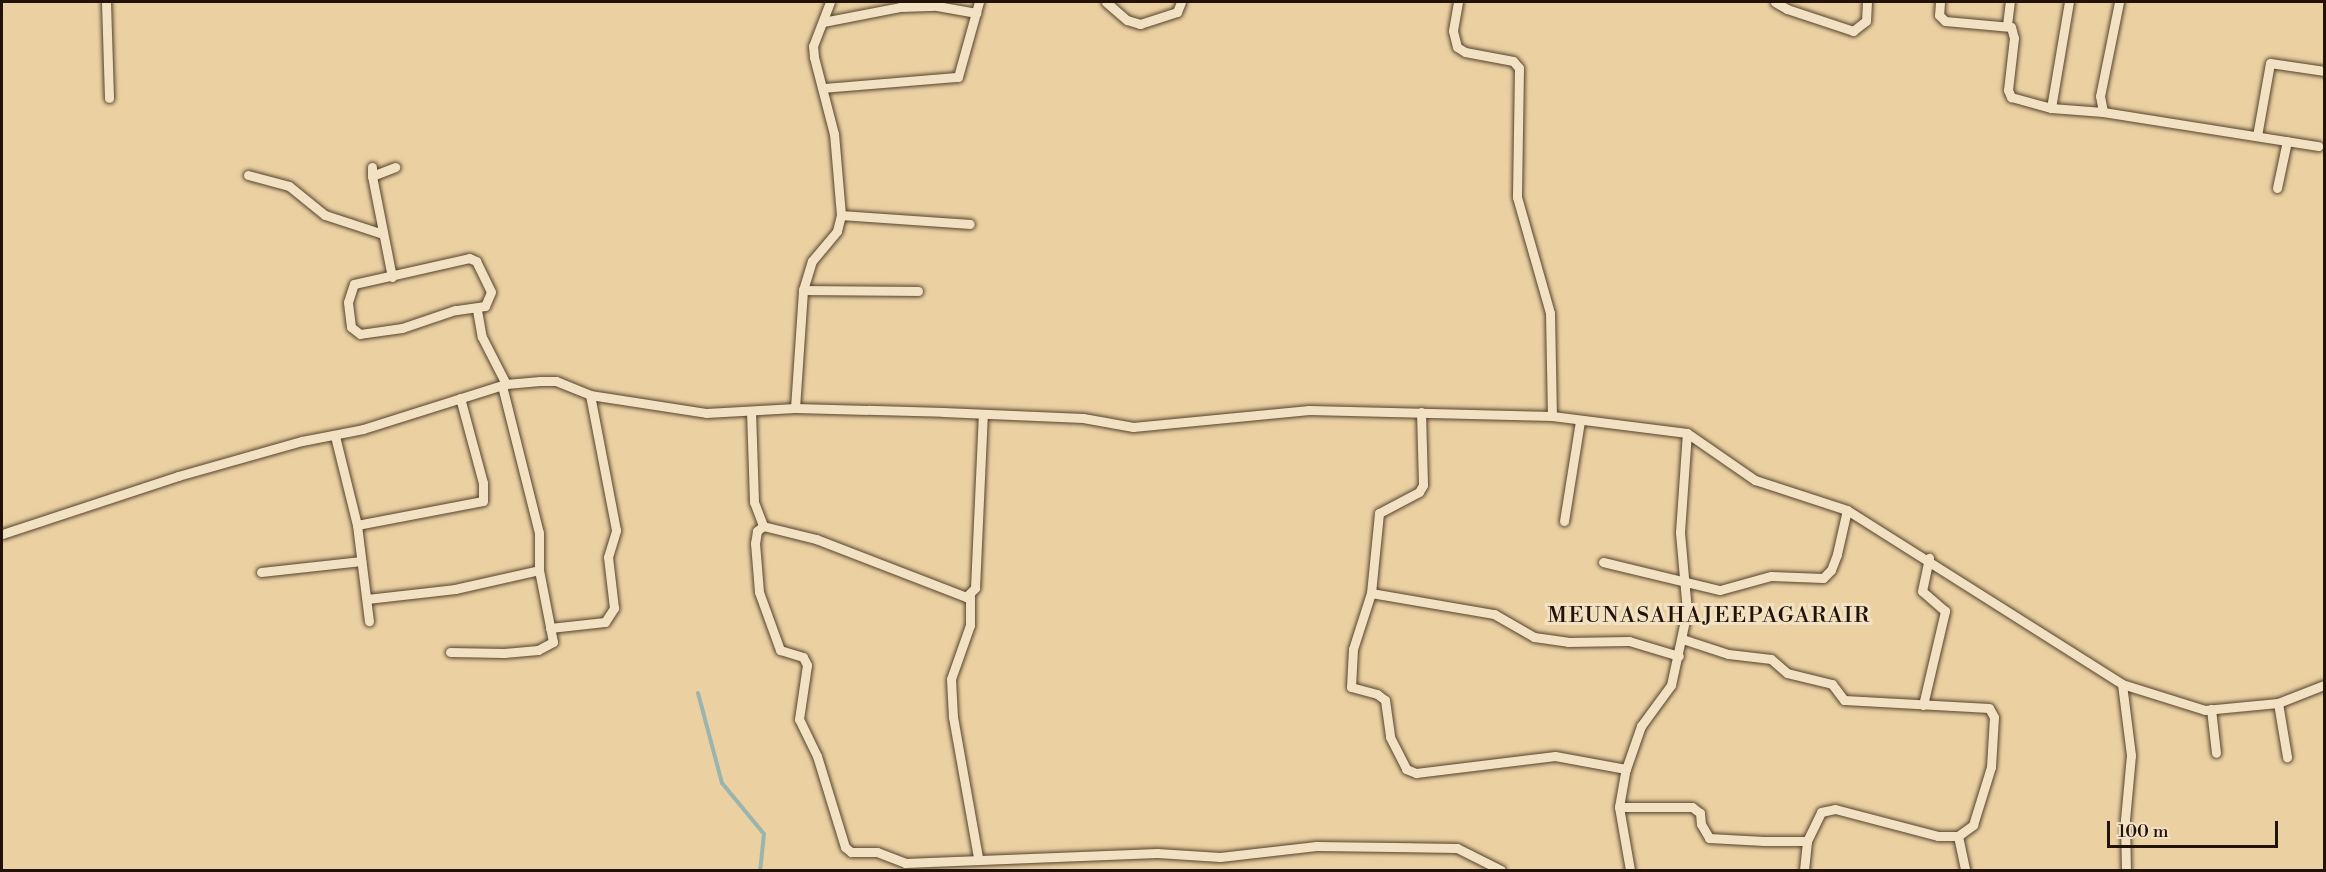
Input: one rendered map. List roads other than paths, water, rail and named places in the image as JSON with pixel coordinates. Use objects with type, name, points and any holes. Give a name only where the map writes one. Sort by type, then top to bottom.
[{"type":"street","points":[[106,2],[109,98]]},
{"type":"street","points":[[795,408],[803,290],[812,261],[837,231],[841,215],[834,134],[813,46],[830,2]]},
{"type":"street","points":[[823,88],[958,77],[979,2]]},
{"type":"street","points":[[1106,2],[1127,20],[1140,24],[1177,12],[1181,2]]},
{"type":"street","points":[[1458,2],[1453,32],[1457,47],[1465,52],[1513,61],[1519,68],[1517,196],[1550,313],[1552,416]]},
{"type":"street","points":[[1775,2],[1787,9],[1854,31],[1866,21],[1867,2]]},
{"type":"street","points":[[1940,2],[1939,15],[1945,21],[2007,25]]},
{"type":"street","points":[[2010,2],[2007,25],[2014,38],[2009,93],[2051,108],[2103,112],[2318,146]]},
{"type":"street","points":[[2051,108],[2069,2]]},
{"type":"street","points":[[2103,112],[2100,96],[2119,2]]},
{"type":"street","points":[[823,22],[900,7],[937,6],[976,13]]},
{"type":"street","points":[[2257,136],[2270,63],[2325,71]]},
{"type":"street","points":[[2277,188],[2287,141]]},
{"type":"street","points":[[392,277],[372,171],[394,167]]},
{"type":"street","points":[[248,175],[294,189],[326,215],[383,234]]},
{"type":"street","points":[[841,215],[970,224]]},
{"type":"street","points":[[460,259],[476,261],[491,298],[477,310],[455,310],[402,328],[354,331],[349,322],[350,289],[360,282],[392,277],[460,259]]},
{"type":"street","points":[[803,290],[918,291]]},
{"type":"street","points":[[450,652],[538,650],[552,644],[539,570],[539,533],[504,385],[482,337],[477,310]]},
{"type":"street","points":[[2,534],[178,476],[302,441],[335,436],[504,385],[556,381],[590,395],[706,413],[795,408],[983,414],[1083,418],[1133,427],[1309,410],[1552,416],[1687,433],[1755,480],[1847,510],[1929,558],[2122,684],[2211,709],[2278,703],[2325,686]]},
{"type":"street","points":[[550,627],[605,622],[614,608],[608,557],[616,530],[590,395]]},
{"type":"street","points":[[357,525],[483,501],[483,483],[460,398]]},
{"type":"street","points":[[751,411],[754,502],[763,526]]},
{"type":"street","points":[[1421,412],[1424,485],[1419,492],[1379,513],[1371,593],[1353,649],[1351,687],[1377,694],[1385,700],[1390,737],[1406,769],[1416,772],[1554,756],[1626,769]]},
{"type":"street","points":[[978,858],[953,717],[951,680],[970,625],[970,597],[975,588],[983,414]]},
{"type":"street","points":[[1564,521],[1580,421]]},
{"type":"street","points":[[1630,870],[1619,807],[1626,769],[1641,726],[1671,685],[1687,611],[1680,532],[1687,433]]},
{"type":"street","points":[[335,436],[357,525],[369,621]]},
{"type":"street","points":[[1603,562],[1684,584],[1727,590],[1771,576],[1823,578],[1831,570],[1837,554],[1847,510]]},
{"type":"street","points":[[970,597],[816,539],[763,526],[758,528],[755,543],[759,592],[780,650],[803,657],[807,664],[799,718],[818,756],[846,847],[857,853],[884,853],[900,862],[1157,853],[1220,857],[1316,846],[1457,848],[1501,870]]},
{"type":"street","points":[[1923,705],[1946,612],[1922,591],[1929,558]]},
{"type":"street","points":[[261,573],[361,561]]},
{"type":"street","points":[[367,599],[455,589],[539,570]]},
{"type":"street","points":[[1371,593],[1494,614],[1534,638],[1568,642],[1629,640],[1679,656]]},
{"type":"street","points":[[1682,639],[1712,651],[1771,659],[1787,673],[1832,684],[1844,700],[1984,707],[1994,717],[1991,767],[1973,825],[1958,836],[1926,835],[1835,809],[1821,812],[1808,841],[1804,870]]},
{"type":"street","points":[[2122,684],[2131,754],[2125,820],[2126,870]]},
{"type":"street","points":[[2278,703],[2287,757]]},
{"type":"street","points":[[2211,709],[2216,753]]},
{"type":"street","points":[[1619,807],[1692,807],[1700,813],[1701,824],[1709,838],[1808,841]]},
{"type":"street","points":[[1958,836],[1965,870]]},
{"type":"waterway","points":[[698,693],[722,783],[764,834],[760,870]]},
{"type":"district","name":"MEUNASAHAJEEPAGARAIR","points":[[1709,616]]}]
